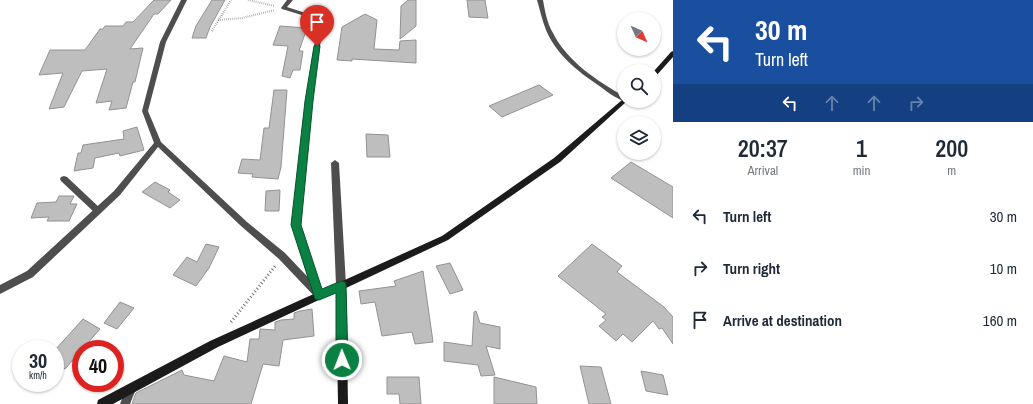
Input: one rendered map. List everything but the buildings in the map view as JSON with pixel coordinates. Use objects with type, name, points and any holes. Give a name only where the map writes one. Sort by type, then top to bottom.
[{"type":"street","points":[[184,0],[163,42],[145,111],[158,143],[244,224],[282,256],[319,295]]},
{"type":"street","points":[[290,0],[284,8],[321,18],[309,101],[296,225],[319,295]]},
{"type":"street","points":[[540,0],[550,34],[566,56],[603,87],[617,96]]},
{"type":"street","points":[[661,67],[673,52]]},
{"type":"street","points":[[102,404],[214,344],[444,238],[557,160],[617,106]]},
{"type":"street","points":[[0,290],[30,274],[98,211],[117,193],[158,143]]},
{"type":"street","points":[[335,163],[341,285],[343,404]]},
{"type":"street","points":[[64,179],[98,211]]},
{"type":"street","points":[[125,404],[130,389]]},
{"type":"path","points":[[212,31],[232,0]]},
{"type":"path","points":[[248,0],[284,8]]},
{"type":"path","points":[[218,20],[242,18],[284,8]]},
{"type":"path","points":[[229,325],[282,256]]},
{"type":"route","points":[[317,46],[309,101],[296,225],[319,295],[341,285],[342,360]]}]
